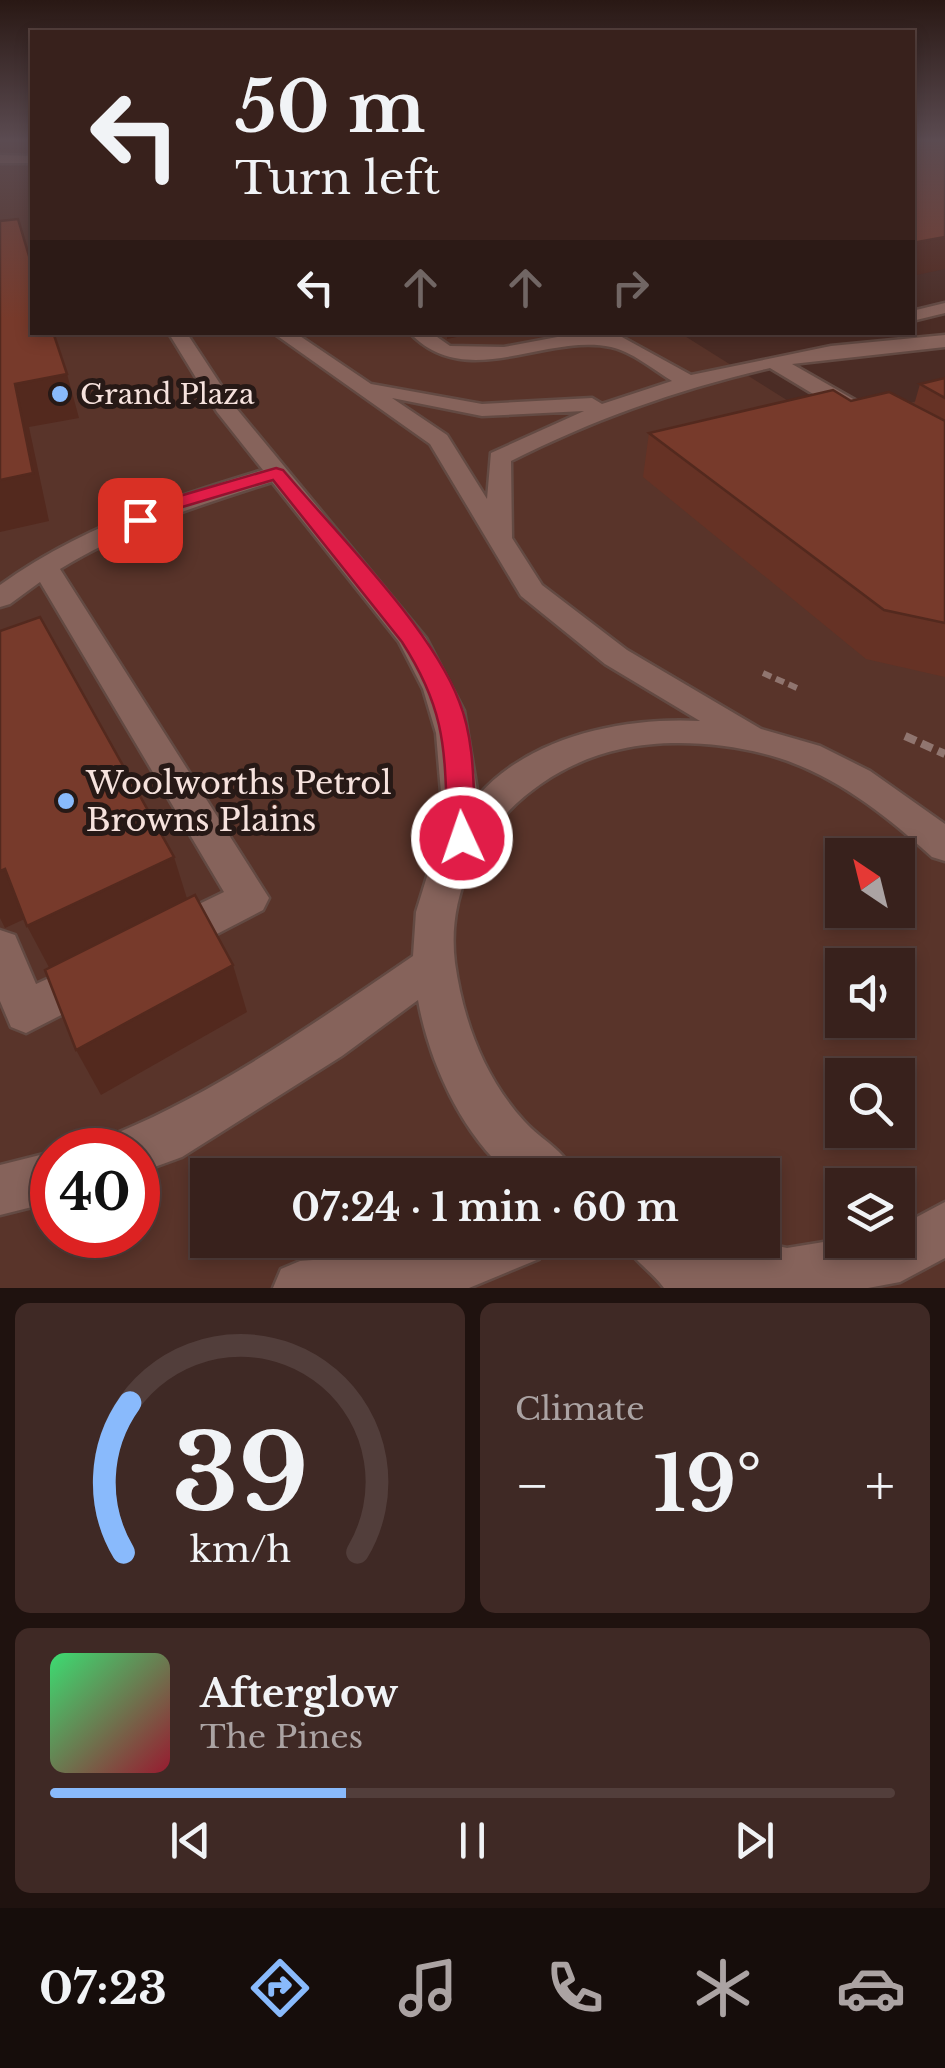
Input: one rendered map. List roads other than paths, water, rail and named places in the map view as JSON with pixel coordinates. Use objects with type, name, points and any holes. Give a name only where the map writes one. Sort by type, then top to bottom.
[{"type":"street","points":[[915,315],[945,308]]},
{"type":"street","points":[[178,335],[194,364],[276,474],[411,638],[432,670],[448,702],[456,742],[462,838]]},
{"type":"street","points":[[286,335],[439,440],[531,590],[616,657],[758,740],[848,775],[900,805],[945,846]]},
{"type":"street","points":[[422,335],[445,352],[504,353],[584,338],[620,342],[690,383]]},
{"type":"street","points":[[867,344],[881,335]]},
{"type":"street","points":[[500,540],[499,458],[553,429],[690,383],[867,344],[945,341]]},
{"type":"street","points":[[777,364],[882,426]]},
{"type":"street","points":[[363,386],[482,410],[645,398]]},
{"type":"street","points":[[0,598],[44,566],[172,504],[276,474]]},
{"type":"street","points":[[0,948],[26,1012],[249,898],[44,566]]},
{"type":"street","points":[[530,1158],[505,1136],[452,1051],[432,968],[437,897],[462,838],[504,789],[557,756],[620,737],[687,732],[758,740]]},
{"type":"street","points":[[160,1141],[326,1041],[432,968]]},
{"type":"street","points":[[0,1190],[30,1182]]},
{"type":"street","points":[[672,1259],[787,1275],[900,1256],[945,1228]]},
{"type":"street","points":[[300,1288],[430,1278],[477,1258]]},
{"type":"place","name":"Grand Plaza","points":[[60,394]]},
{"type":"place","name":"Woolworths Petrol Browns Plains","points":[[66,801]]}]
